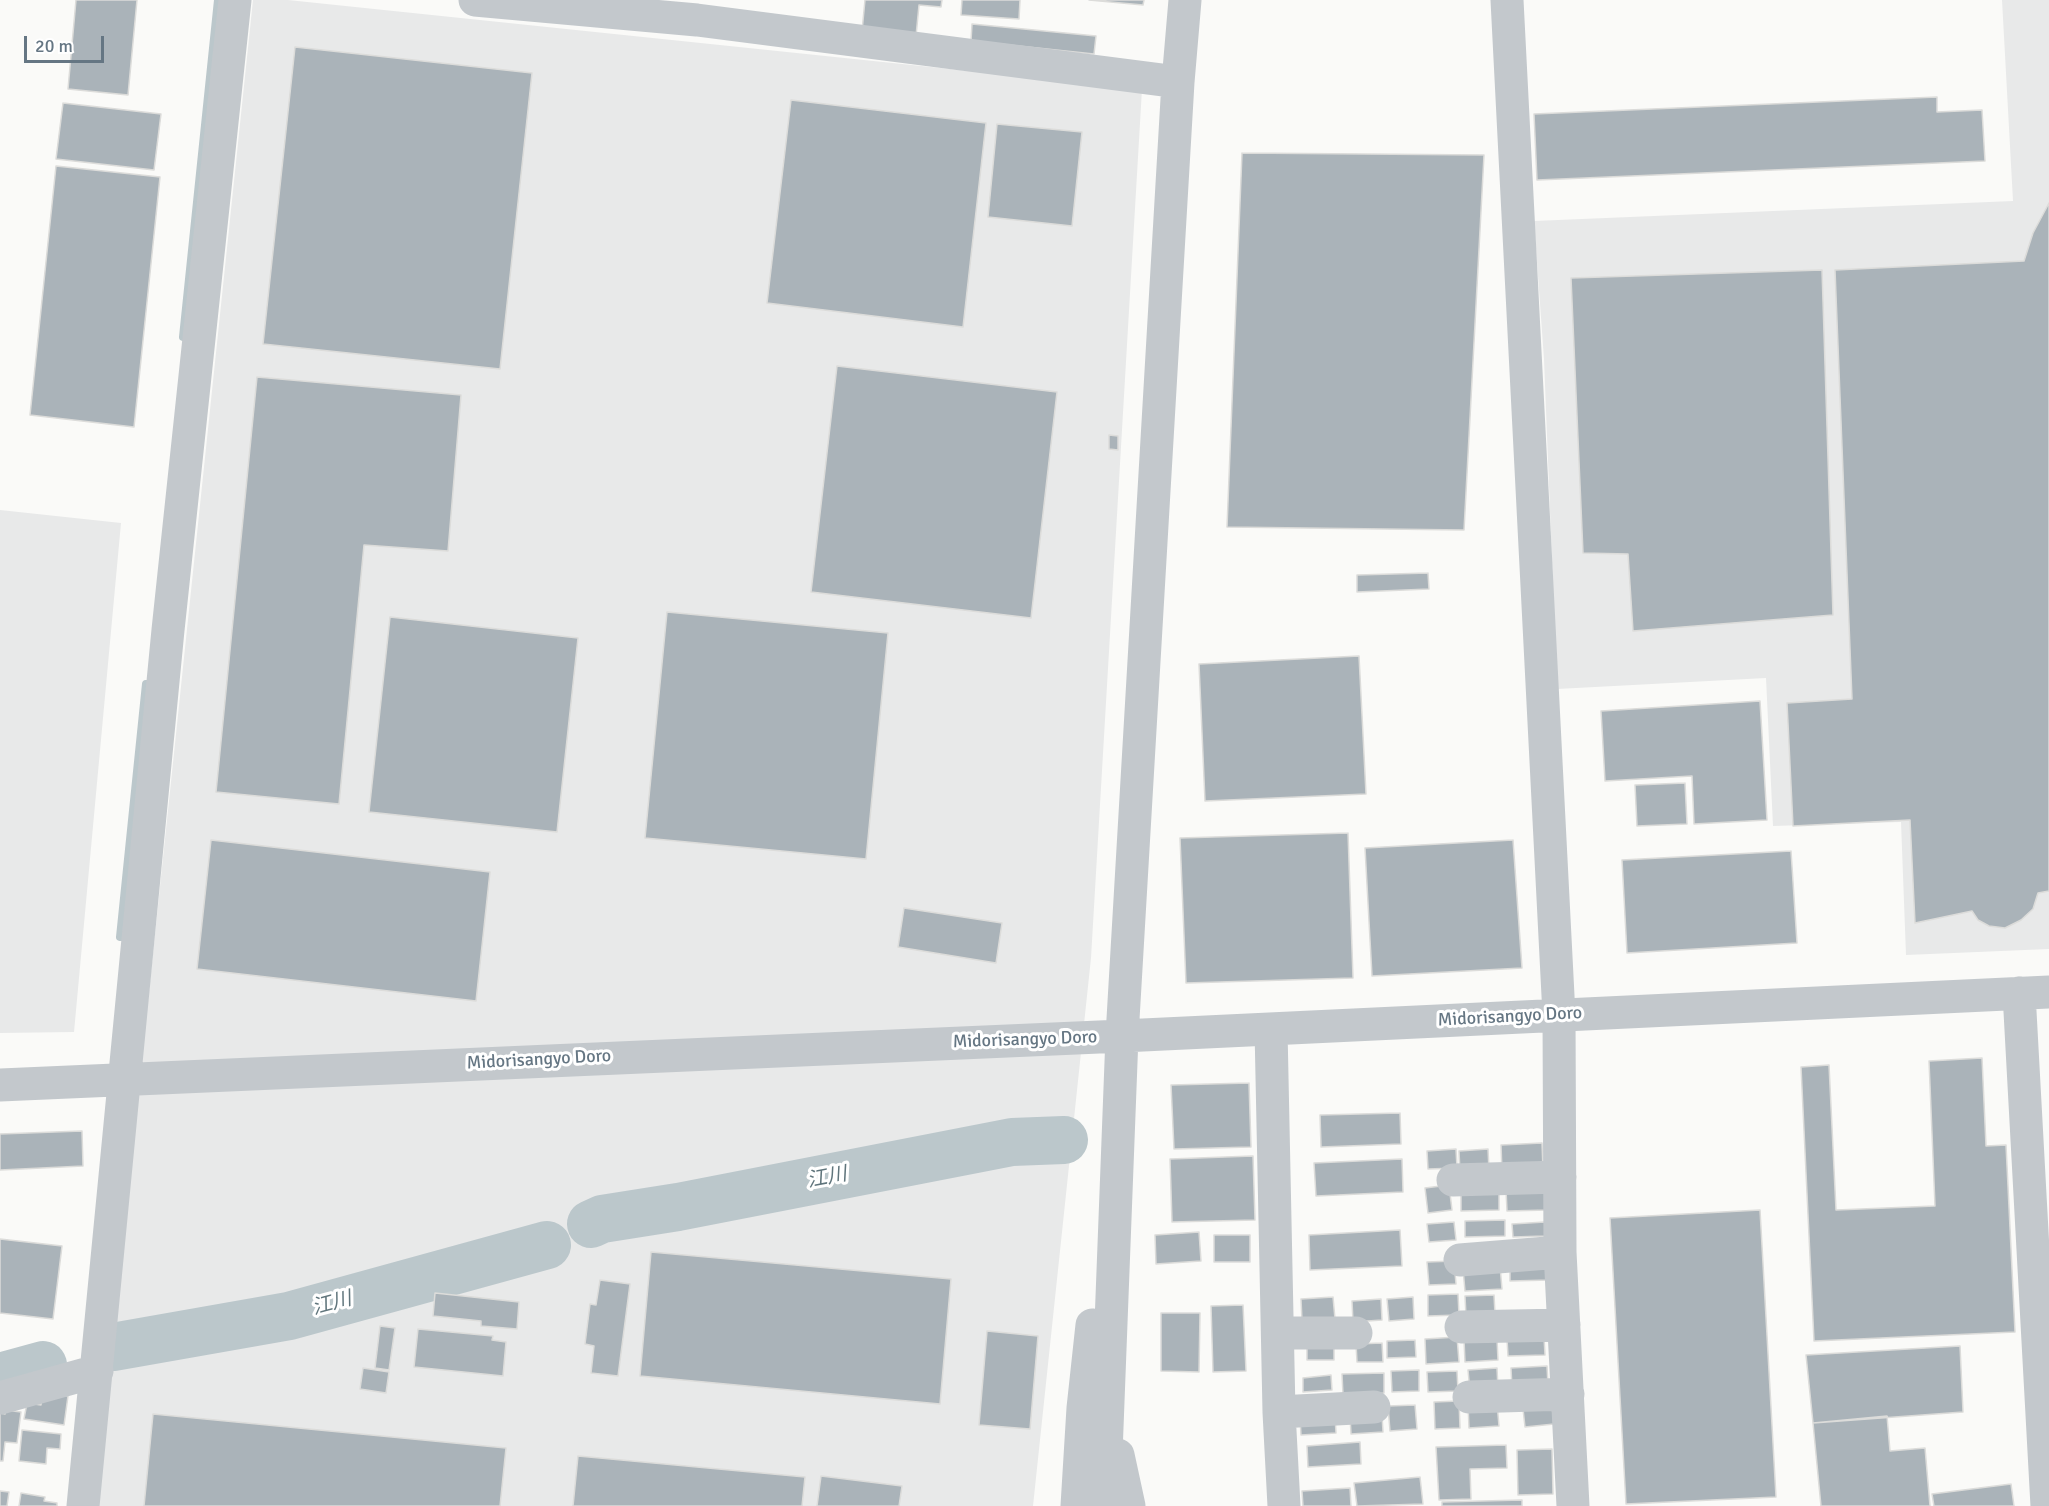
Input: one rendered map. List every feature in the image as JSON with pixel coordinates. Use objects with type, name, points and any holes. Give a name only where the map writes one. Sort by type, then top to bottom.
[{"type":"street","points":[[83,1506],[169,619],[235,0]]},
{"type":"street","points":[[475,0],[698,10],[1178,82]]},
{"type":"street","points":[[1077,1506],[1096,1409],[1122,1036],[1178,82],[1185,0]]},
{"type":"street","points":[[1507,0],[1559,1015],[1560,1252],[1573,1506]]},
{"type":"street","points":[[2034,993],[2047,1506]]},
{"type":"street","name":"Midorisangyo Doro","points":[[0,1085],[2034,993]]},
{"type":"street","points":[[1271,1029],[1279,1412],[1284,1506]]},
{"type":"street","points":[[1453,1180],[1560,1177]]},
{"type":"street","points":[[1461,1260],[1560,1252]]},
{"type":"street","points":[[1461,1327],[1564,1324]]},
{"type":"street","points":[[1278,1333],[1356,1333]]},
{"type":"street","points":[[0,1398],[97,1371]]},
{"type":"street","points":[[1468,1397],[1568,1394]]},
{"type":"street","points":[[1279,1412],[1374,1407]]},
{"type":"street","points":[[1058,1506],[1096,1409]]},
{"type":"street","points":[[1096,1409],[1104,1506]]},
{"type":"street","points":[[1096,1409],[1129,1506]]},
{"type":"shaded area","points":[[253,0],[288,0],[1142,89],[1091,958],[1033,1506],[95,1506]]},
{"type":"shaded area","points":[[2002,0],[2049,0],[2049,949],[1906,955],[1901,822],[1773,826],[1766,678],[1557,689],[1544,359],[1534,221],[2013,201]]},
{"type":"shaded area","points":[[0,510],[121,523],[74,1032],[0,1033]]},
{"type":"building","points":[[76,0],[137,0],[128,95],[68,89]]},
{"type":"building","points":[[865,0],[942,0],[941,7],[919,5],[916,36],[862,31]]},
{"type":"building","points":[[962,0],[1020,0],[1019,19],[961,15]]},
{"type":"building","points":[[1089,0],[1144,0],[1143,5]]},
{"type":"building","points":[[972,24],[1096,36],[1094,54],[971,41]]},
{"type":"building","points":[[295,47],[532,73],[500,369],[263,344]]},
{"type":"building","points":[[1937,97],[1937,112],[1982,110],[1985,161],[1537,180],[1534,114]]},
{"type":"building","points":[[791,100],[986,123],[963,327],[767,303]]},
{"type":"building","points":[[63,103],[161,114],[154,170],[56,159]]},
{"type":"building","points":[[997,124],[1082,132],[1072,226],[988,217]]},
{"type":"building","points":[[1242,153],[1484,155],[1464,530],[1227,527]]},
{"type":"building","points":[[56,166],[160,177],[134,427],[30,415]]},
{"type":"building","points":[[2049,203],[2049,891],[2038,893],[2033,909],[2021,920],[2005,928],[1989,926],[1978,920],[1972,911],[1915,923],[1910,820],[1793,826],[1787,703],[1852,699],[1835,270],[2024,261],[2033,233]]},
{"type":"building","points":[[1822,270],[1833,615],[1633,631],[1628,554],[1583,553],[1571,278]]},
{"type":"building","points":[[837,366],[1057,392],[1031,618],[811,592]]},
{"type":"building","points":[[257,377],[461,395],[448,551],[364,545],[339,804],[216,792]]},
{"type":"building","points":[[1109,435],[1118,436],[1118,450],[1109,449]]},
{"type":"building","points":[[1428,573],[1429,589],[1357,592],[1357,575]]},
{"type":"building","points":[[667,612],[888,633],[866,859],[645,838]]},
{"type":"building","points":[[390,617],[578,638],[557,832],[369,812]]},
{"type":"building","points":[[1359,656],[1366,794],[1205,801],[1199,664]]},
{"type":"building","points":[[1760,701],[1767,820],[1694,824],[1692,776],[1605,781],[1601,711]]},
{"type":"building","points":[[1685,783],[1687,824],[1637,826],[1635,785]]},
{"type":"building","points":[[1348,833],[1353,978],[1186,983],[1180,838]]},
{"type":"building","points":[[211,840],[490,872],[476,1001],[197,969]]},
{"type":"building","points":[[1513,840],[1522,968],[1372,976],[1365,848]]},
{"type":"building","points":[[1791,851],[1797,943],[1627,953],[1622,860]]},
{"type":"building","points":[[904,908],[1002,923],[996,963],[898,947]]},
{"type":"building","points":[[1982,1058],[1986,1146],[2006,1145],[2015,1332],[1814,1341],[1801,1067],[1829,1065],[1836,1210],[1935,1206],[1929,1061]]},
{"type":"building","points":[[1249,1083],[1251,1147],[1174,1149],[1171,1085]]},
{"type":"building","points":[[1400,1113],[1401,1144],[1321,1147],[1320,1115]]},
{"type":"building","points":[[82,1131],[83,1166],[0,1170],[0,1134]]},
{"type":"building","points":[[1542,1143],[1543,1170],[1502,1172],[1501,1145]]},
{"type":"building","points":[[1456,1149],[1457,1168],[1428,1169],[1427,1151]]},
{"type":"building","points":[[1488,1149],[1489,1170],[1460,1172],[1459,1151]]},
{"type":"building","points":[[1253,1156],[1255,1220],[1172,1222],[1170,1159]]},
{"type":"building","points":[[1402,1159],[1403,1192],[1316,1196],[1314,1163]]},
{"type":"building","points":[[1449,1185],[1452,1210],[1428,1213],[1425,1188]]},
{"type":"building","points":[[1547,1188],[1548,1210],[1507,1211],[1506,1190]]},
{"type":"building","points":[[1499,1191],[1499,1210],[1461,1211],[1461,1192]]},
{"type":"building","points":[[1760,1210],[1776,1497],[1626,1504],[1610,1218]]},
{"type":"building","points":[[1505,1220],[1505,1236],[1465,1237],[1465,1221]]},
{"type":"building","points":[[1454,1222],[1456,1240],[1429,1242],[1427,1224]]},
{"type":"building","points":[[1545,1222],[1545,1236],[1513,1237],[1512,1224]]},
{"type":"building","points":[[1400,1230],[1402,1266],[1310,1270],[1309,1235]]},
{"type":"building","points":[[1199,1232],[1201,1261],[1156,1264],[1155,1235]]},
{"type":"building","points":[[1214,1235],[1250,1235],[1250,1262],[1214,1262]]},
{"type":"building","points":[[0,1239],[62,1246],[53,1319],[0,1313]]},
{"type":"building","points":[[651,1252],[951,1279],[940,1404],[640,1376]]},
{"type":"building","points":[[1454,1261],[1456,1284],[1429,1285],[1427,1262]]},
{"type":"building","points":[[1550,1264],[1550,1280],[1510,1281],[1510,1265]]},
{"type":"building","points":[[1500,1266],[1502,1289],[1465,1291],[1463,1269]]},
{"type":"building","points":[[600,1280],[630,1284],[618,1376],[591,1373],[594,1346],[585,1344],[590,1304],[596,1305]]},
{"type":"building","points":[[435,1293],[519,1302],[517,1329],[481,1326],[481,1321],[433,1316]]},
{"type":"building","points":[[1458,1294],[1459,1315],[1428,1316],[1428,1295]]},
{"type":"building","points":[[1494,1295],[1495,1314],[1466,1316],[1465,1296]]},
{"type":"building","points":[[1333,1297],[1335,1319],[1302,1321],[1301,1299]]},
{"type":"building","points":[[1413,1297],[1414,1319],[1389,1321],[1387,1299]]},
{"type":"building","points":[[1381,1299],[1382,1320],[1353,1322],[1352,1301]]},
{"type":"building","points":[[1243,1305],[1246,1371],[1213,1372],[1211,1306]]},
{"type":"building","points":[[1161,1313],[1200,1313],[1199,1372],[1161,1371]]},
{"type":"building","points":[[380,1326],[395,1328],[389,1370],[375,1368]]},
{"type":"building","points":[[418,1329],[493,1336],[492,1340],[506,1342],[503,1376],[414,1367]]},
{"type":"building","points":[[987,1331],[1038,1336],[1030,1429],[979,1425]]},
{"type":"building","points":[[1457,1337],[1459,1362],[1426,1364],[1425,1339]]},
{"type":"building","points":[[1544,1337],[1545,1355],[1508,1356],[1507,1339]]},
{"type":"building","points":[[1497,1339],[1498,1360],[1465,1362],[1464,1340]]},
{"type":"building","points":[[1415,1340],[1416,1357],[1387,1358],[1387,1341]]},
{"type":"building","points":[[1382,1343],[1383,1362],[1357,1362],[1356,1344]]},
{"type":"building","points":[[1307,1345],[1334,1345],[1334,1360],[1307,1360]]},
{"type":"building","points":[[1960,1346],[1963,1412],[1813,1423],[1806,1355]]},
{"type":"building","points":[[1547,1366],[1548,1386],[1512,1388],[1511,1368]]},
{"type":"building","points":[[363,1368],[389,1372],[386,1393],[360,1389]]},
{"type":"building","points":[[1497,1368],[1498,1389],[1470,1391],[1468,1370]]},
{"type":"building","points":[[1419,1370],[1419,1391],[1392,1392],[1391,1371]]},
{"type":"building","points":[[1457,1371],[1458,1391],[1428,1392],[1427,1372]]},
{"type":"building","points":[[1384,1373],[1384,1393],[1343,1395],[1342,1374]]},
{"type":"building","points":[[1331,1375],[1332,1390],[1303,1392],[1303,1378]]},
{"type":"building","points":[[52,1394],[68,1396],[64,1425],[24,1419],[27,1403],[41,1405],[42,1396]]},
{"type":"building","points":[[1459,1401],[1460,1428],[1435,1429],[1434,1402]]},
{"type":"building","points":[[1497,1403],[1499,1426],[1469,1428],[1468,1404]]},
{"type":"building","points":[[1415,1405],[1417,1429],[1390,1431],[1388,1406]]},
{"type":"building","points":[[1552,1406],[1554,1424],[1525,1427],[1523,1409]]},
{"type":"building","points":[[5,1410],[21,1412],[17,1443],[5,1442],[3,1461],[0,1461],[0,1413],[5,1414]]},
{"type":"building","points":[[153,1414],[506,1448],[500,1506],[144,1506]]},
{"type":"building","points":[[1382,1415],[1383,1432],[1351,1434],[1350,1416]]},
{"type":"building","points":[[1335,1416],[1336,1433],[1301,1435],[1300,1418]]},
{"type":"building","points":[[1887,1416],[1890,1451],[1925,1448],[1930,1506],[1821,1506],[1813,1423]]},
{"type":"building","points":[[22,1430],[61,1434],[60,1449],[47,1448],[46,1464],[19,1461]]},
{"type":"building","points":[[1360,1442],[1361,1464],[1308,1467],[1307,1446]]},
{"type":"building","points":[[1506,1445],[1507,1468],[1470,1469],[1471,1499],[1439,1500],[1436,1447]]},
{"type":"building","points":[[1552,1449],[1553,1494],[1518,1495],[1517,1450]]},
{"type":"building","points":[[578,1456],[805,1477],[802,1506],[573,1506]]},
{"type":"building","points":[[821,1476],[902,1486],[899,1506],[817,1506]]},
{"type":"building","points":[[1420,1477],[1423,1504],[1357,1506],[1354,1483]]},
{"type":"building","points":[[2011,1484],[2014,1506],[1934,1506],[1932,1494]]},
{"type":"building","points":[[1350,1488],[1351,1506],[1303,1506],[1302,1491]]},
{"type":"building","points":[[0,1491],[9,1492],[7,1506],[0,1506]]},
{"type":"building","points":[[21,1493],[45,1497],[44,1501],[57,1503],[57,1506],[19,1506]]},
{"type":"building","points":[[1522,1500],[1522,1506],[1442,1506],[1442,1502]]},
{"type":"waterway","points":[[183,337],[218,0]]},
{"type":"waterway","points":[[120,937],[146,684]]},
{"type":"waterway","name":"江川","points":[[591,1224],[602,1219],[678,1207],[1012,1142],[1064,1140]]},
{"type":"waterway","name":"江川","points":[[113,1347],[289,1316],[547,1245]]},
{"type":"waterway","name":"江川","points":[[0,1377],[43,1365]]}]
